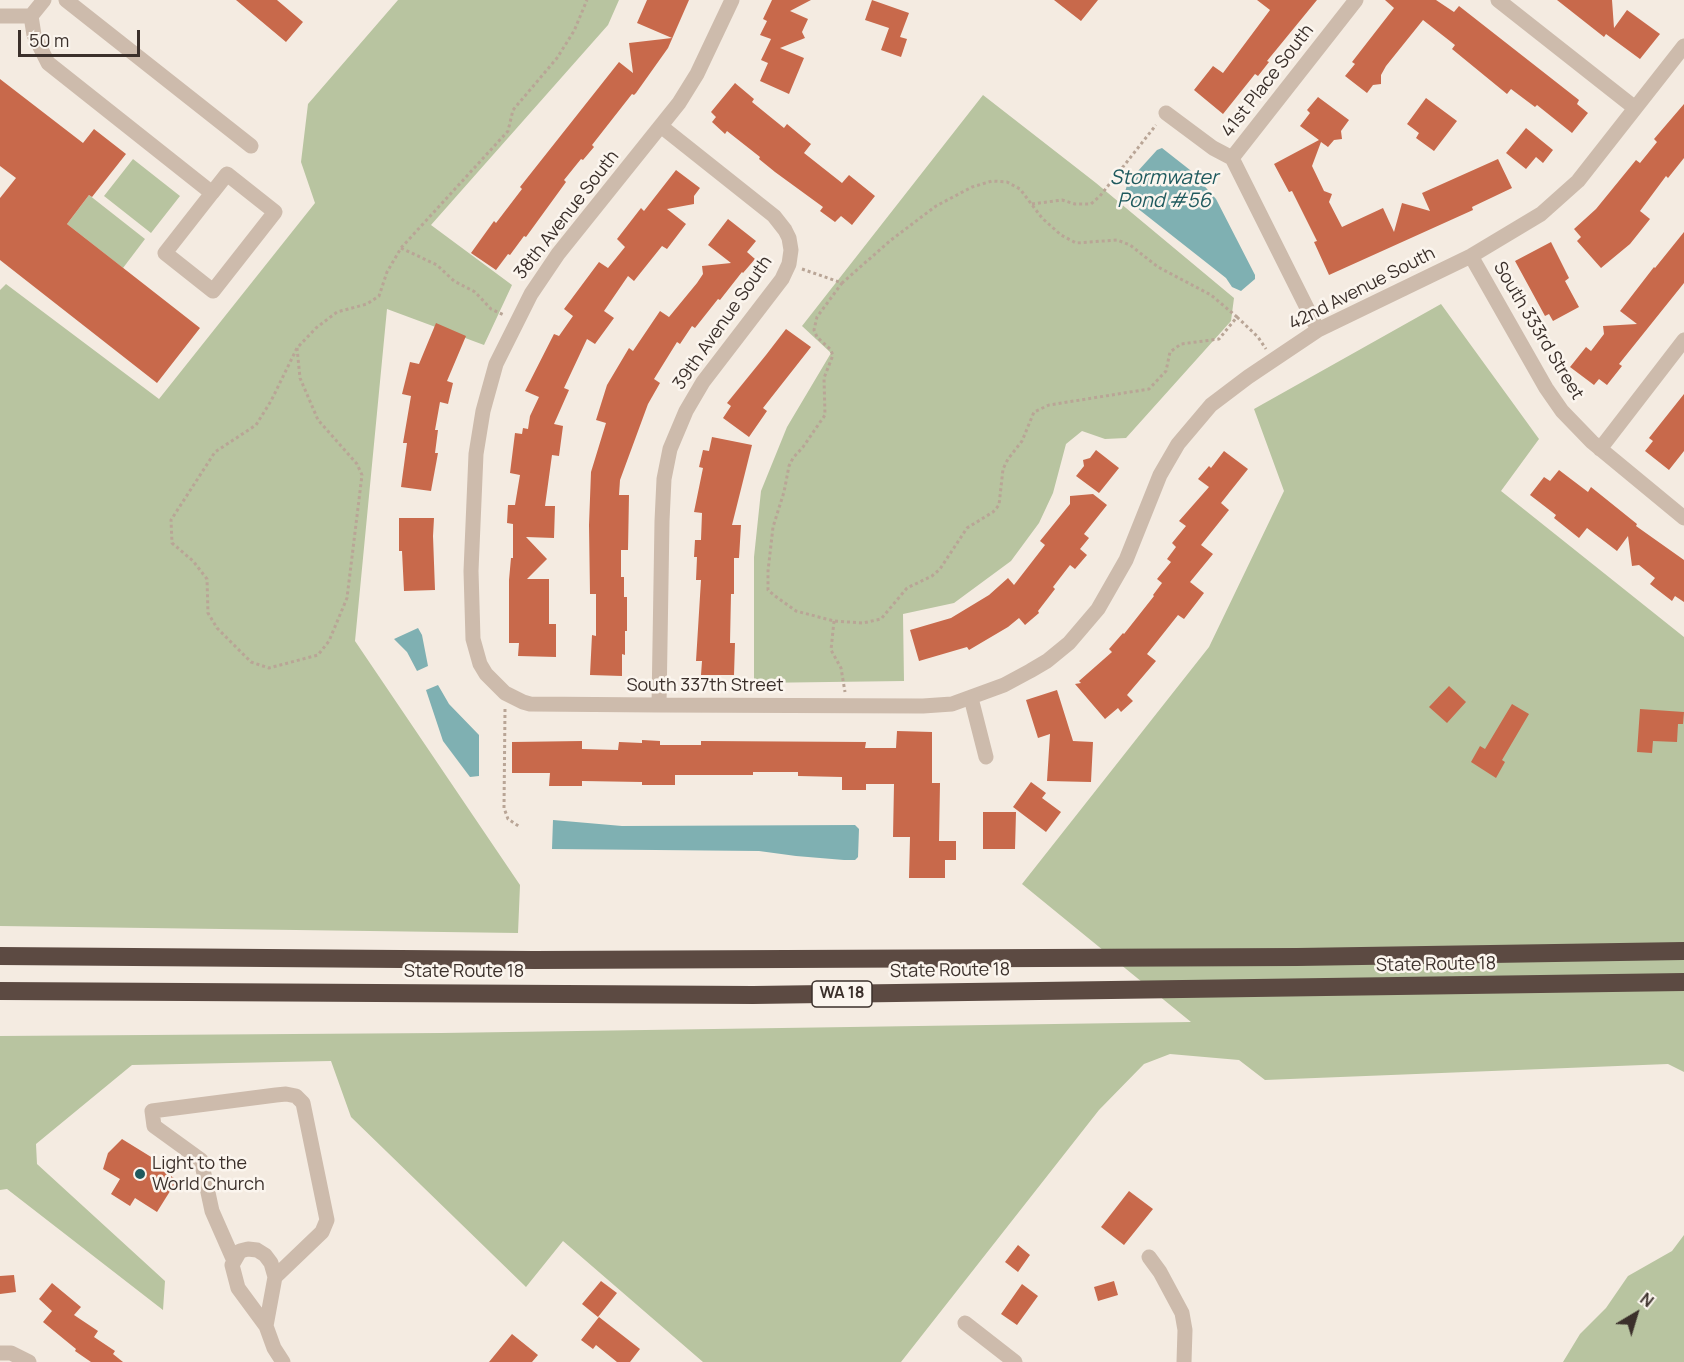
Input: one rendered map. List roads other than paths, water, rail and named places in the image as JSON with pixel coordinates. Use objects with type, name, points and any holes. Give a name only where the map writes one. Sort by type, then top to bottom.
[{"type":"highway","name":"State Route 18","points":[[0,956],[546,960],[1298,957],[1684,951]]},
{"type":"highway","name":"State Route 18","points":[[0,991],[753,995],[1684,982]]},
{"type":"street","points":[[44,0],[31,16],[34,35],[48,63],[212,193]]},
{"type":"street","points":[[68,0],[251,146]]},
{"type":"street","name":"38th Avenue South","points":[[499,688],[480,664],[473,639],[471,571],[476,454],[483,411],[496,364],[531,294],[558,254],[662,127],[697,74],[732,0]]},
{"type":"street","name":"41st Place South","points":[[1232,158],[1356,0]]},
{"type":"street","points":[[1498,0],[1635,108]]},
{"type":"street","points":[[0,28],[5,16],[31,16]]},
{"type":"street","name":"42nd Avenue South","points":[[923,706],[952,704],[1004,685],[1058,652],[1079,633],[1098,609],[1120,573],[1152,491],[1178,444],[1211,405],[1318,330],[1471,256],[1526,224],[1566,193],[1684,46]]},
{"type":"street","points":[[1166,113],[1213,148],[1232,158],[1318,330]]},
{"type":"street","name":"39th Avenue South","points":[[659,705],[664,479],[670,449],[692,399],[774,291],[789,264],[791,250],[789,238],[781,223],[662,127]]},
{"type":"street","points":[[227,174],[275,212],[213,291],[165,254],[212,193],[227,174]]},
{"type":"street","name":"South 333rd Street","points":[[1471,256],[1554,399],[1570,421],[1600,449],[1684,518]]},
{"type":"street","points":[[1600,449],[1684,340]]},
{"type":"street","name":"South 337th Street","points":[[499,688],[530,704],[923,706]]},
{"type":"street","points":[[971,698],[986,757]]},
{"type":"street","points":[[234,1261],[212,1211],[201,1160],[154,1126],[152,1111],[276,1095],[296,1096],[303,1103],[327,1220],[322,1232],[275,1277]]},
{"type":"street","points":[[266,1326],[275,1277],[271,1263],[257,1250],[240,1251],[232,1265],[238,1288],[266,1326],[274,1348],[283,1362]]},
{"type":"street","points":[[1149,1257],[1160,1272],[1182,1313],[1185,1330],[1184,1362]]},
{"type":"street","points":[[965,1323],[1015,1362]]},
{"type":"street","points":[[0,1353],[11,1353],[29,1362]]},
{"type":"water","name":"Stormwater Pond #56","points":[[1162,148],[1190,170],[1216,199],[1255,275],[1255,279],[1241,291],[1232,287],[1226,278],[1132,204],[1124,195],[1128,182],[1157,150]]},
{"type":"water","points":[[418,628],[422,635],[428,666],[417,671],[407,652],[394,639]]},
{"type":"water","points":[[438,685],[449,704],[479,735],[479,776],[470,777],[443,741],[426,690]]},
{"type":"water","points":[[553,820],[622,826],[855,825],[859,829],[858,857],[855,860],[844,860],[759,851],[552,849]]},
{"type":"place","name":"Light to the World Church","points":[[140,1174]]}]
